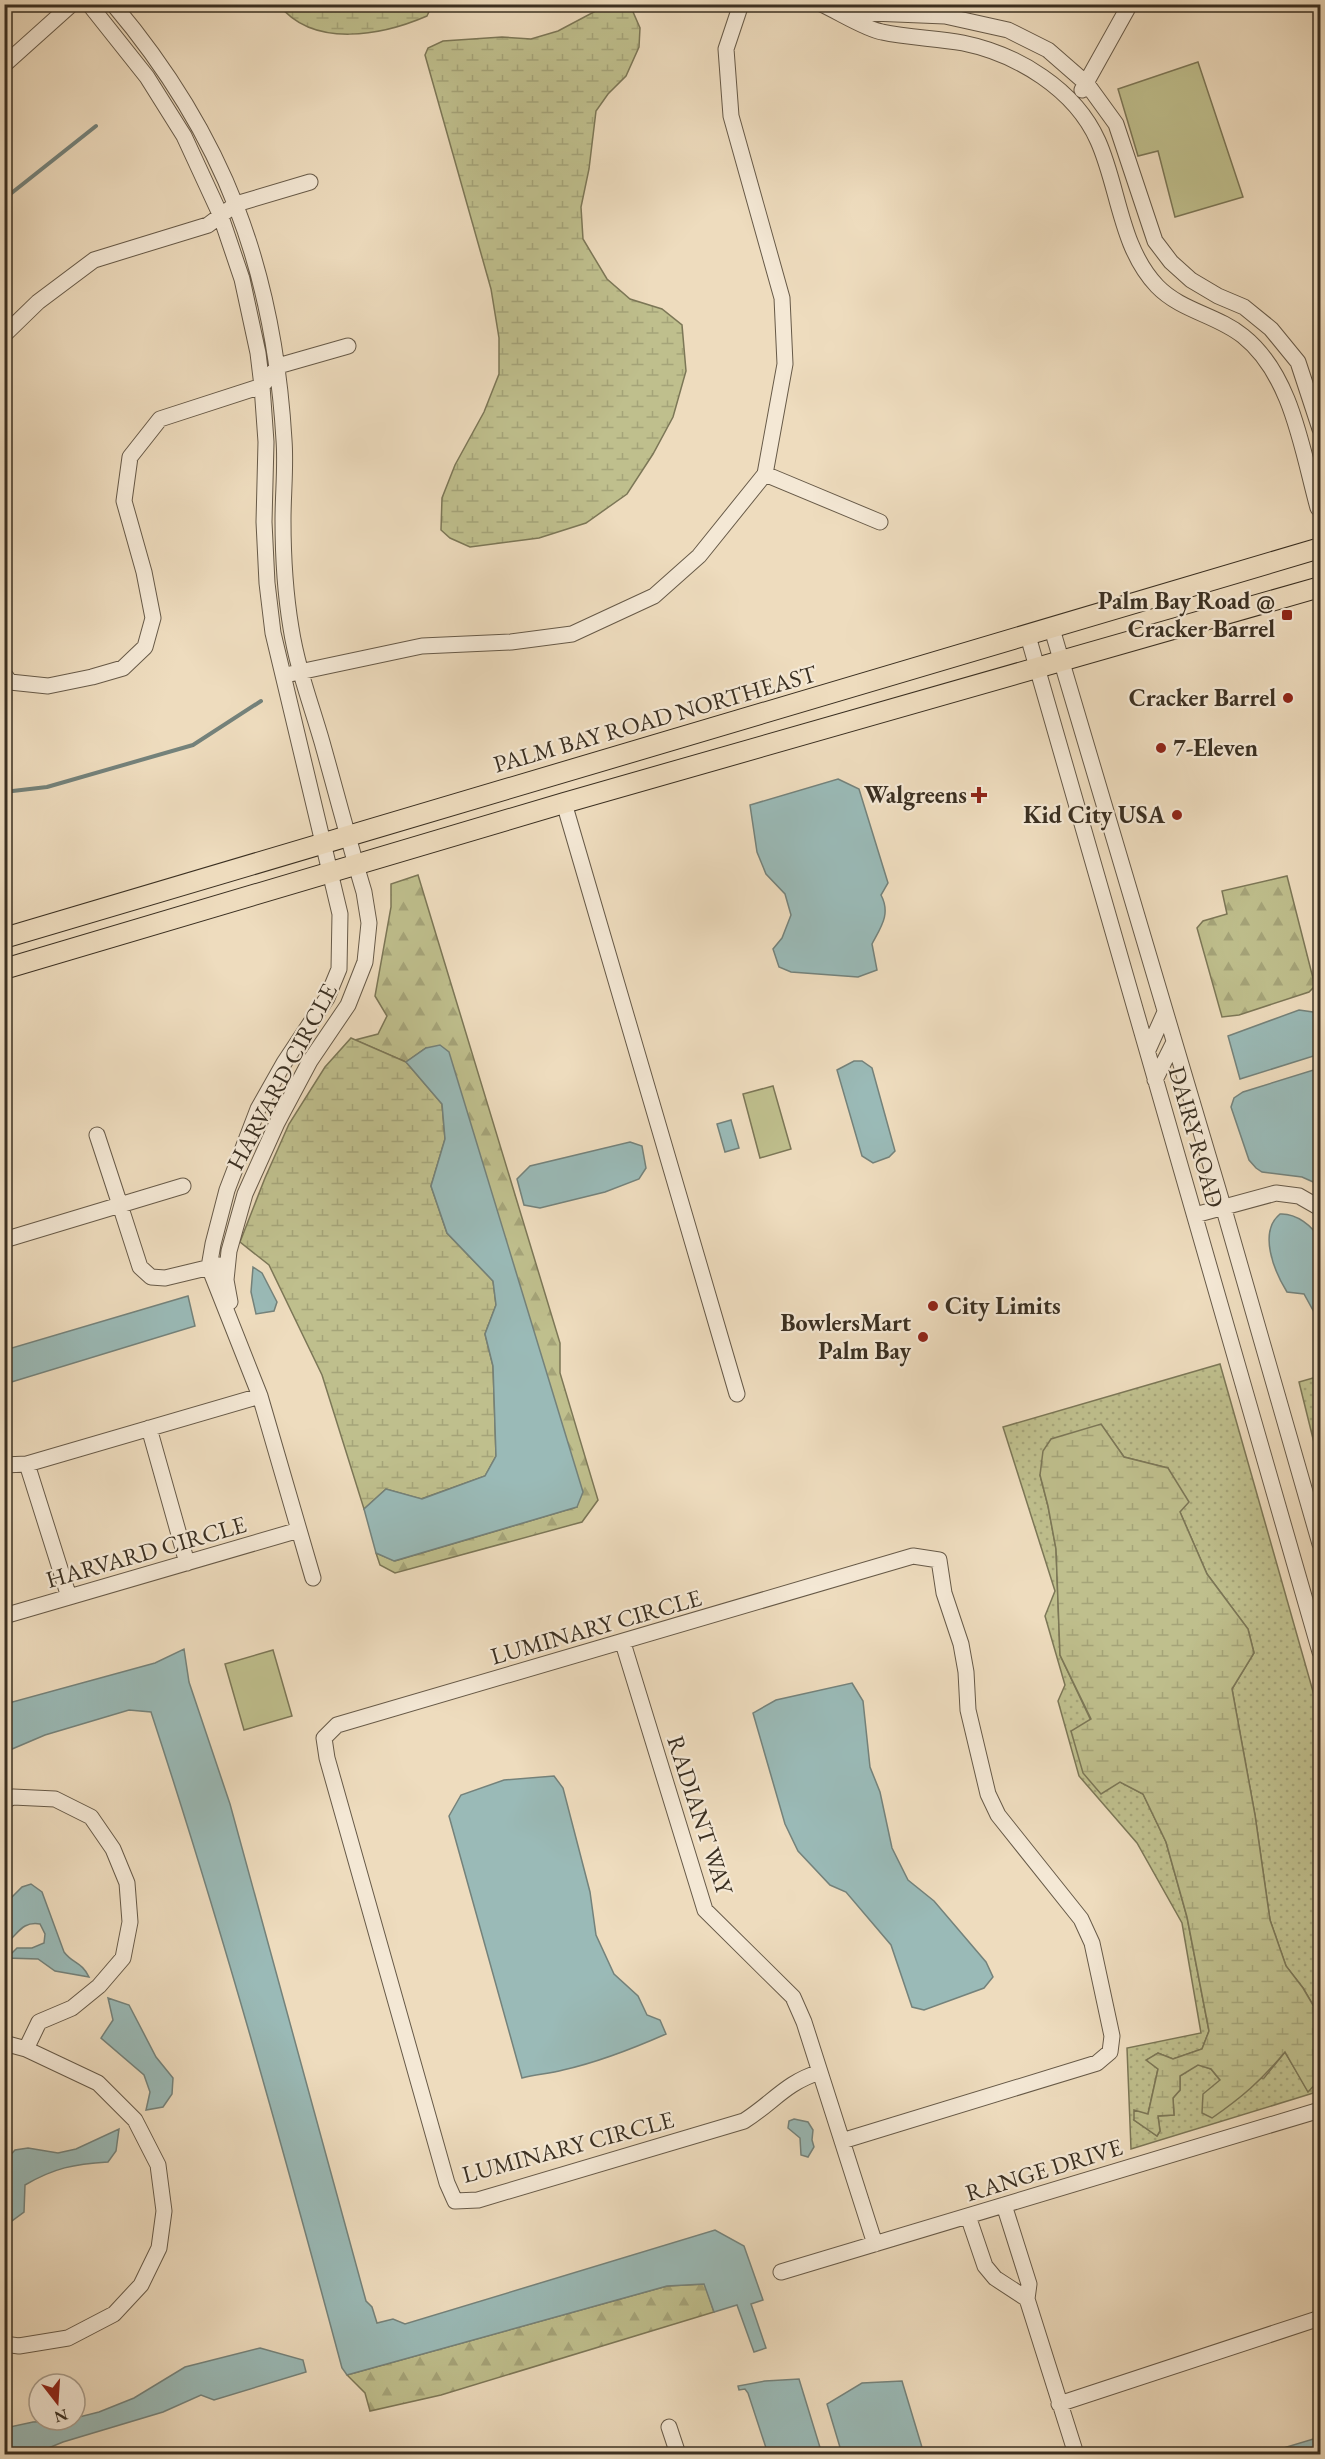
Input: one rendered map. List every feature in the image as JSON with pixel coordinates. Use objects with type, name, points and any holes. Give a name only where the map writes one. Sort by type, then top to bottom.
[{"type":"main road","name":"PALM BAY ROAD NORTHEAST","points":[[4,939],[1320,548]]},
{"type":"main road","points":[[4,969],[564,803],[1320,587]]},
{"type":"main road","points":[[564,803],[569,785],[581,768]]},
{"type":"street","points":[[4,65],[72,4]]},
{"type":"street","name":"HARVARD CIRCLE","points":[[89,4],[147,76],[184,136],[220,214],[242,279],[258,353],[262,386],[266,442],[264,522],[267,583],[273,633],[340,914],[339,969],[327,998],[284,1063],[258,1109],[227,1190],[209,1267],[260,1396],[313,1578]]},
{"type":"street","name":"HARVARD CIRCLE","points":[[113,4],[163,68],[201,129],[236,204],[259,272],[278,366],[284,442],[285,579],[291,628],[300,671],[349,837],[369,923],[365,962],[348,1005],[310,1061],[277,1123],[245,1194],[227,1263],[226,1280],[239,1346]]},
{"type":"street","points":[[282,676],[422,646],[511,642],[572,634],[654,596],[699,556],[765,474],[785,363],[782,298],[731,116],[726,49],[741,4]]},
{"type":"street","points":[[821,4],[879,32],[961,43],[990,50],[1047,80],[1073,102],[1098,140],[1127,230],[1143,267],[1157,286],[1179,304],[1242,335],[1262,354],[1280,383],[1318,508],[1320,507]]},
{"type":"street","points":[[1073,102],[1087,84],[1130,4]]},
{"type":"street","points":[[841,12],[945,16],[1008,30],[1048,50],[1087,84],[1116,124],[1155,241],[1171,262],[1191,280],[1218,296],[1244,307],[1271,328],[1298,362],[1320,429]]},
{"type":"street","points":[[4,334],[38,302],[94,260],[208,225],[236,204],[310,182]]},
{"type":"street","points":[[4,674],[10,682],[48,686],[123,668],[145,647],[153,618],[144,572],[124,501],[130,457],[160,419],[262,386],[278,366],[348,346]]},
{"type":"street","points":[[765,474],[880,522]]},
{"type":"street","name":"DAIRY ROAD","points":[[1052,629],[1223,1206],[1320,1544]]},
{"type":"street","name":"DAIRY ROAD","points":[[1028,636],[1320,1652]]},
{"type":"street","points":[[564,803],[736,1394]]},
{"type":"street","points":[[1148,1050],[1165,1012]]},
{"type":"street","points":[[1155,1080],[1174,1042]]},
{"type":"street","points":[[97,1135],[140,1267],[151,1277],[165,1278],[227,1263]]},
{"type":"street","points":[[4,1239],[183,1186]]},
{"type":"street","points":[[1195,1215],[1276,1193],[1299,1196],[1320,1208]]},
{"type":"street","points":[[4,1465],[27,1464],[260,1396]]},
{"type":"street","points":[[149,1428],[187,1563]]},
{"type":"street","points":[[27,1464],[69,1597]]},
{"type":"street","name":"HARVARD CIRCLE","points":[[4,1616],[299,1530]]},
{"type":"street","name":"LUMINARY CIRCLE","points":[[820,2072],[804,2077],[782,2090],[767,2107],[744,2121],[478,2200],[455,2201],[447,2183],[333,1781],[324,1738],[337,1725],[914,1556],[939,1560],[944,1593],[961,1644],[966,1672],[968,1710],[988,1794],[998,1815],[1081,1919],[1092,1943],[1112,2036],[1110,2052],[1097,2063],[842,2141]]},
{"type":"street","name":"RADIANT WAY","points":[[623,1643],[705,1910],[793,1997],[804,2022],[875,2244]]},
{"type":"street","points":[[4,1802],[14,1797],[55,1799],[91,1817],[113,1849],[128,1883],[130,1922],[123,1958],[99,1986],[72,2008],[39,2022],[26,2049]]},
{"type":"street","points":[[4,2043],[26,2049],[98,2083],[135,2120],[158,2165],[164,2211],[159,2248],[141,2285],[114,2314],[68,2338],[19,2346],[4,2344]]},
{"type":"street","name":"RANGE DRIVE","points":[[781,2272],[1320,2110]]},
{"type":"street","points":[[1004,2205],[1029,2284],[1027,2299],[1076,2454]]},
{"type":"street","points":[[968,2216],[985,2266],[994,2278],[1027,2299]]},
{"type":"street","points":[[1059,2404],[1320,2318]]},
{"type":"street","points":[[669,2427],[678,2454]]},
{"type":"green space","points":[[279,5],[432,5],[427,16],[409,23],[350,34],[330,33],[311,28],[294,19]]},
{"type":"green space","points":[[607,5],[630,5],[640,28],[639,47],[626,76],[608,94],[596,111],[589,169],[581,207],[583,239],[607,279],[630,299],[662,309],[682,325],[686,371],[673,417],[653,454],[627,494],[586,523],[539,538],[470,547],[450,538],[441,530],[442,498],[455,465],[484,412],[499,374],[499,338],[491,289],[425,55],[428,48],[443,41],[502,37],[531,39],[558,31]]},
{"type":"green space","points":[[1198,62],[1243,197],[1175,217],[1158,151],[1138,156],[1118,89]]},
{"type":"green space","points":[[418,875],[560,1343],[560,1373],[598,1500],[582,1522],[395,1573],[380,1565],[376,1553],[395,1561],[577,1507],[426,1048],[406,1062],[355,1040],[378,1034],[387,1016],[375,996],[391,907],[391,884]]},
{"type":"green space","points":[[1287,876],[1315,986],[1309,992],[1239,1015],[1222,1017],[1197,928],[1203,921],[1227,914],[1222,891]]},
{"type":"green space","points":[[351,1038],[406,1062],[442,1104],[445,1139],[431,1186],[447,1233],[493,1281],[496,1305],[485,1334],[493,1366],[496,1456],[485,1476],[421,1499],[386,1489],[364,1509],[322,1375],[269,1265],[240,1242],[289,1124],[325,1067]]},
{"type":"green space","points":[[773,1086],[791,1149],[760,1158],[743,1094]]},
{"type":"green space","points":[[1220,1364],[1320,1716],[1320,2017],[1303,1988],[1286,1966],[1270,1920],[1255,1815],[1232,1689],[1254,1653],[1248,1629],[1207,1574],[1180,1512],[1168,1468],[1124,1457],[1101,1425],[1040,1475],[1056,1549],[1060,1655],[1120,1782],[1143,1794],[1166,1842],[1187,1917],[1209,2031],[1202,2049],[1173,2059],[1158,2053],[1147,2060],[1158,2069],[1148,2114],[1134,2120],[1157,2136],[1160,2131],[1158,2116],[1174,2115],[1173,2098],[1180,2090],[1180,2076],[1198,2064],[1211,2069],[1220,2080],[1264,2078],[1285,2052],[1308,2091],[1320,2079],[1320,2091],[1131,2149],[1127,2048],[1201,2033],[1182,1923],[1137,1843],[1079,1776],[1058,1701],[1065,1685],[1045,1616],[1055,1591],[1003,1427]]},
{"type":"green space","points":[[1320,1376],[1320,1467],[1299,1382]]},
{"type":"green space","points":[[1101,1424],[1124,1457],[1168,1468],[1189,1502],[1180,1512],[1207,1574],[1248,1629],[1254,1653],[1232,1689],[1255,1815],[1270,1920],[1286,1966],[1303,1988],[1320,2017],[1320,2079],[1308,2092],[1285,2052],[1251,2088],[1212,2118],[1202,2113],[1203,2094],[1220,2080],[1211,2069],[1198,2065],[1180,2076],[1180,2090],[1173,2098],[1174,2115],[1158,2116],[1160,2131],[1157,2136],[1134,2120],[1134,2110],[1148,2114],[1158,2069],[1146,2060],[1158,2053],[1173,2059],[1202,2049],[1209,2031],[1187,1917],[1166,1842],[1143,1794],[1120,1782],[1101,1794],[1083,1773],[1071,1731],[1091,1719],[1060,1655],[1056,1549],[1040,1475],[1043,1451],[1051,1439]]},
{"type":"green space","points":[[273,1650],[292,1716],[244,1730],[225,1664]]},
{"type":"green space","points":[[705,2284],[714,2312],[441,2395],[370,2411],[365,2393],[347,2375],[667,2286]]},
{"type":"water","points":[[838,779],[859,789],[888,883],[881,895],[885,908],[884,920],[872,944],[877,970],[858,977],[791,972],[779,967],[773,949],[782,938],[791,915],[785,894],[766,874],[757,852],[750,805]]},
{"type":"water","points":[[1299,1010],[1320,1013],[1320,1054],[1240,1079],[1228,1036]]},
{"type":"water","points":[[440,1045],[449,1052],[583,1492],[577,1507],[394,1561],[376,1553],[364,1509],[386,1489],[422,1499],[485,1476],[496,1456],[493,1366],[485,1334],[496,1305],[493,1281],[447,1233],[431,1186],[445,1139],[442,1104],[406,1062],[426,1048]]},
{"type":"water","points":[[854,1061],[862,1061],[872,1068],[895,1151],[889,1157],[873,1163],[862,1156],[837,1070]]},
{"type":"water","points":[[1320,1068],[1320,1185],[1302,1177],[1262,1172],[1249,1160],[1231,1107],[1234,1098],[1243,1092]]},
{"type":"water","points":[[731,1120],[739,1148],[725,1152],[717,1124]]},
{"type":"water","points":[[630,1142],[642,1146],[646,1168],[639,1179],[605,1192],[540,1208],[524,1205],[517,1179],[530,1166]]},
{"type":"water","points":[[1280,1214],[1303,1221],[1320,1240],[1320,1313],[1314,1312],[1304,1294],[1287,1292],[1277,1273],[1269,1241],[1273,1222]]},
{"type":"water","points":[[253,1267],[262,1273],[277,1302],[274,1311],[256,1314],[251,1292]]},
{"type":"water","points":[[188,1296],[195,1326],[5,1384],[5,1350]]},
{"type":"water","points":[[184,1649],[189,1682],[230,1804],[366,2301],[372,2307],[377,2323],[393,2319],[405,2324],[715,2230],[744,2246],[763,2300],[751,2304],[766,2348],[754,2352],[737,2305],[714,2312],[704,2284],[667,2286],[347,2375],[342,2368],[227,1956],[151,1712],[129,1710],[45,1735],[5,1752],[5,1704],[155,1663]]},
{"type":"water","points":[[852,1683],[863,1701],[870,1767],[880,1792],[892,1848],[908,1880],[934,1901],[986,1962],[993,1977],[984,1988],[924,2010],[912,2007],[891,1945],[846,1892],[830,1885],[798,1851],[785,1824],[753,1713],[776,1700]]},
{"type":"water","points":[[554,1776],[563,1788],[590,1892],[596,1935],[614,1974],[638,1996],[647,2015],[660,2020],[666,2034],[590,2063],[522,2078],[449,1816],[461,1795],[504,1780]]},
{"type":"water","points":[[31,1884],[42,1892],[64,1952],[83,1968],[89,1977],[55,1971],[38,1959],[7,1958],[17,1948],[32,1948],[44,1943],[45,1934],[40,1924],[34,1924],[24,1927],[5,1944],[5,1904],[22,1887]]},
{"type":"water","points":[[108,1998],[129,2005],[156,2057],[173,2078],[172,2094],[163,2107],[146,2110],[150,2092],[144,2075],[101,2038],[113,2020]]},
{"type":"water","points":[[794,2119],[808,2122],[813,2130],[814,2147],[808,2157],[801,2155],[800,2138],[788,2128],[789,2121]]},
{"type":"water","points":[[119,2129],[116,2151],[108,2162],[65,2168],[25,2185],[24,2212],[5,2226],[5,2161],[15,2150],[28,2148],[58,2153],[76,2149]]},
{"type":"water","points":[[260,2348],[303,2360],[306,2372],[214,2400],[201,2395],[163,2412],[63,2442],[34,2454],[5,2454],[5,2428],[27,2423],[27,2432],[87,2432],[87,2415],[134,2398],[185,2367]]},
{"type":"water","points":[[799,2379],[822,2454],[768,2454],[748,2393],[745,2389],[739,2390],[738,2386],[765,2381]]},
{"type":"water","points":[[902,2381],[924,2454],[842,2454],[827,2404],[862,2383]]},
{"type":"water","points":[[1320,2437],[1320,2454],[1263,2454]]},
{"type":"waterway","points":[[4,199],[96,126]]},
{"type":"waterway","points":[[4,792],[47,787],[193,745],[261,701]]},
{"type":"place","name":"Palm Bay Road @ Cracker Barrel","points":[[1287,615]]},
{"type":"place","name":"Cracker Barrel","points":[[1288,698]]},
{"type":"place","name":"7-Eleven","points":[[1161,748]]},
{"type":"place","name":"Walgreens","points":[[979,795]]},
{"type":"place","name":"Kid City USA","points":[[1177,815]]},
{"type":"place","name":"City Limits","points":[[933,1306]]},
{"type":"place","name":"BowlersMart Palm Bay","points":[[923,1337]]}]
